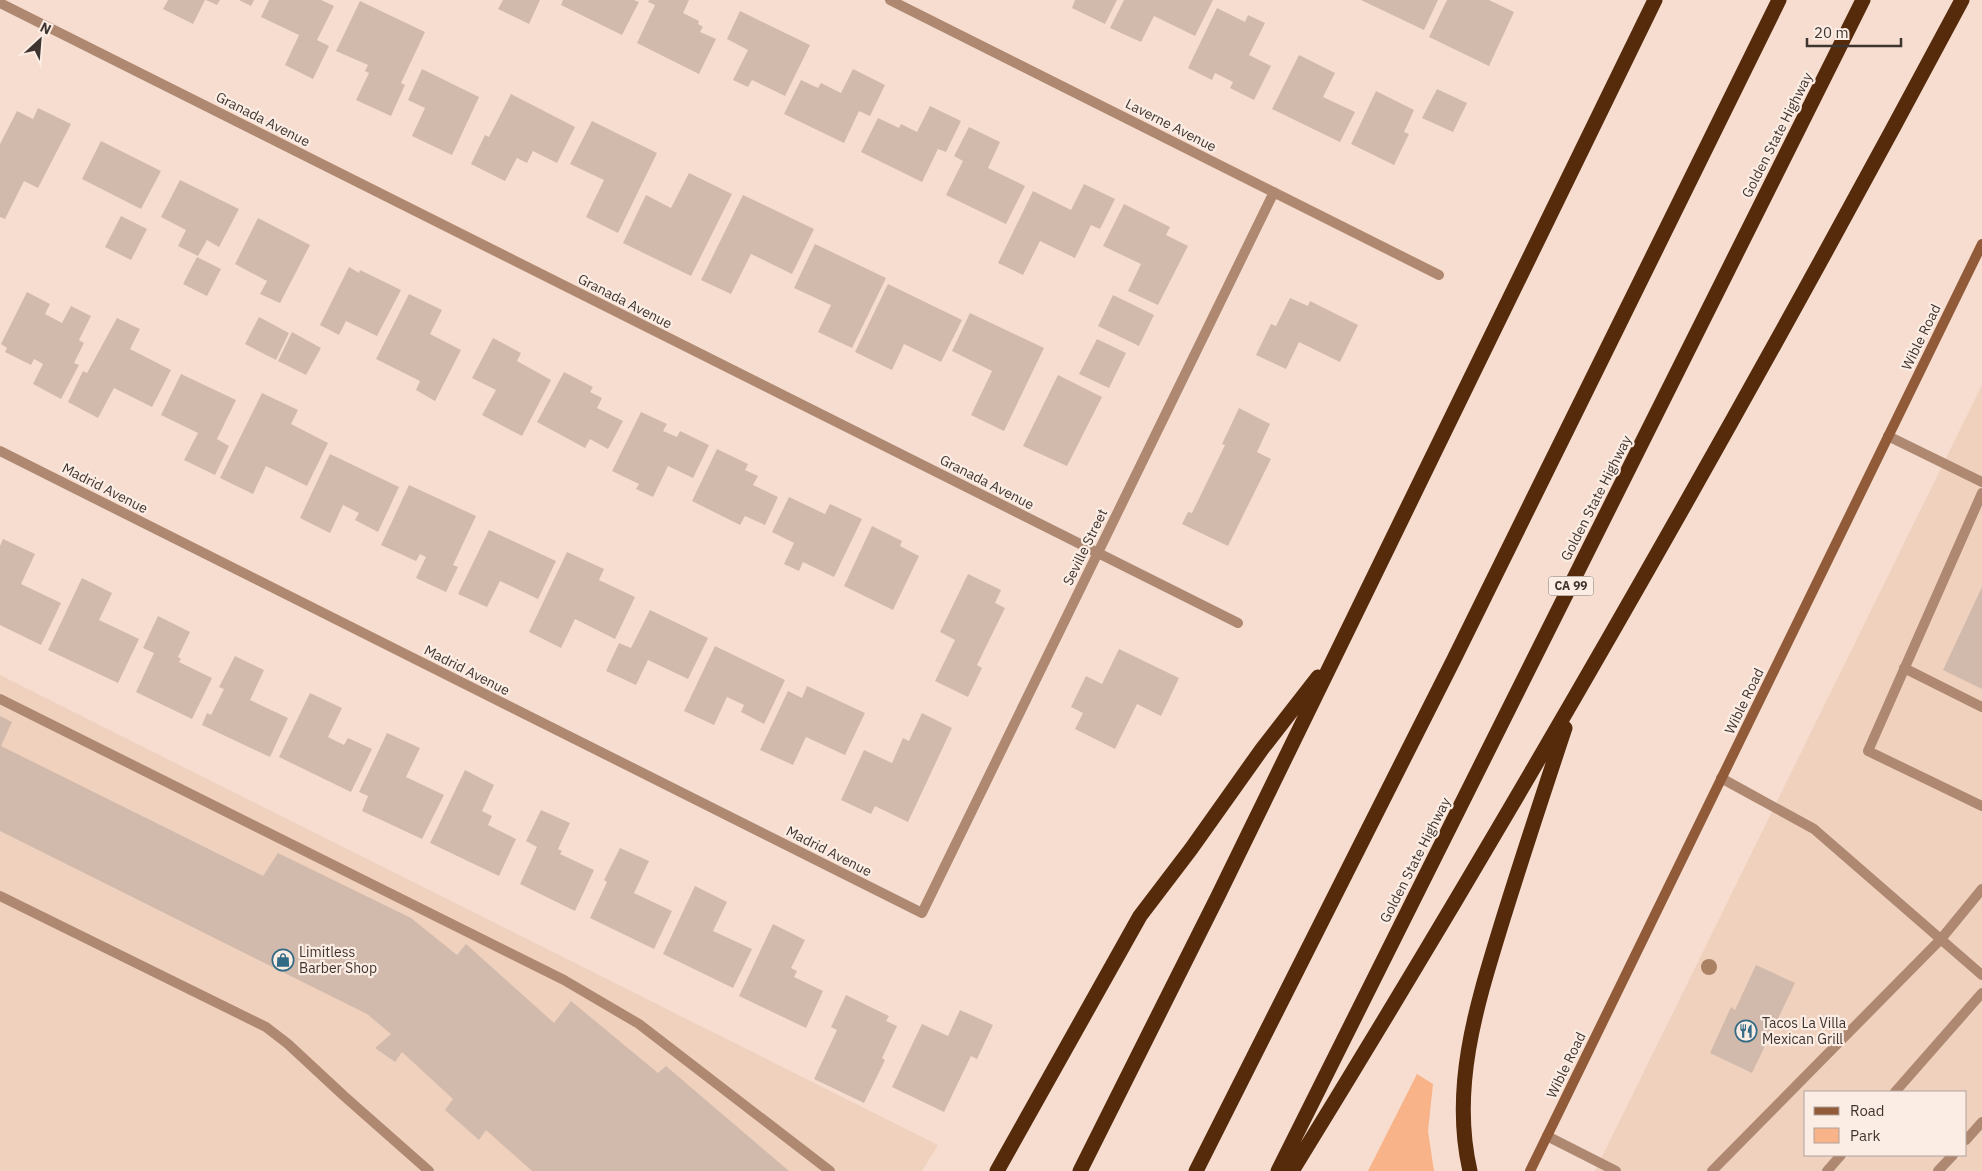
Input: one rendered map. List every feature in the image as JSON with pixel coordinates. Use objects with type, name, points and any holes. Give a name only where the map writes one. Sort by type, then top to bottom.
[{"type":"highway","points":[[1080,1171],[1338,652],[1655,0]]},
{"type":"highway","points":[[1196,1171],[1459,650],[1779,0]]},
{"type":"highway","name":"Golden State Highway","points":[[1278,1171],[1863,0]]},
{"type":"highway","points":[[1292,1171],[1494,838],[1575,698],[1766,363],[1962,0]]},
{"type":"highway","points":[[997,1171],[1140,916],[1191,849],[1262,749],[1338,652]]},
{"type":"highway","points":[[1470,1171],[1463,1131],[1462,1101],[1472,1029],[1482,988],[1523,855],[1575,698]]},
{"type":"street","name":"Laverne Avenue","points":[[890,0],[1439,275]]},
{"type":"street","name":"Granada Avenue","points":[[0,3],[1238,624]]},
{"type":"street","name":"Seville Street","points":[[922,913],[1274,192]]},
{"type":"street","name":"Wible Road","points":[[1530,1171],[1982,244]]},
{"type":"street","points":[[1888,436],[1982,482]]},
{"type":"street","name":"Madrid Avenue","points":[[0,451],[922,913]]},
{"type":"street","points":[[1982,493],[1868,751],[1982,806]]},
{"type":"street","points":[[1904,668],[1982,707]]},
{"type":"street","points":[[0,699],[564,980],[639,1024],[830,1171]]},
{"type":"street","points":[[1721,778],[1814,829],[1982,975]]},
{"type":"street","points":[[1712,1171],[1941,939],[1982,889]]},
{"type":"street","points":[[0,896],[266,1027],[288,1044],[429,1171]]},
{"type":"street","points":[[1896,1091],[1982,993]]},
{"type":"street","points":[[1967,1139],[1982,1122]]},
{"type":"street","points":[[1547,1136],[1616,1171]]},
{"type":"street","points":[[1827,1171],[1840,1156]]},
{"type":"street","points":[[1938,1171],[1952,1156]]},
{"type":"shaded area","points":[[1982,385],[1982,1171],[1595,1171]]},
{"type":"shaded area","points":[[0,675],[938,1145],[922,1171],[0,1171]]},
{"type":"green space","points":[[1417,1074],[1433,1084],[1428,1131],[1434,1171],[1368,1171]]},
{"type":"building","points":[[168,0],[205,0],[193,24],[163,9]]},
{"type":"building","points":[[206,0],[220,0],[217,5]]},
{"type":"building","points":[[239,0],[254,0],[251,6]]},
{"type":"building","points":[[269,0],[321,0],[334,6],[317,40],[329,46],[313,79],[285,65],[299,35],[261,17]]},
{"type":"building","points":[[503,0],[540,0],[529,24],[498,9]]},
{"type":"building","points":[[563,0],[634,0],[639,2],[622,35],[561,5]]},
{"type":"building","points":[[649,0],[689,0],[683,13],[699,21],[698,24],[703,27],[700,32],[716,39],[699,74],[637,43],[655,5],[648,2]]},
{"type":"building","points":[[1075,0],[1117,0],[1105,24],[1072,8]]},
{"type":"building","points":[[1124,0],[1213,0],[1195,36],[1154,16],[1141,42],[1110,28]]},
{"type":"building","points":[[1361,0],[1438,0],[1424,30]]},
{"type":"building","points":[[1447,0],[1489,0],[1514,12],[1489,66],[1429,37]]},
{"type":"building","points":[[360,1],[425,32],[401,83],[405,85],[391,116],[356,100],[369,73],[365,71],[368,65],[336,51]]},
{"type":"building","points":[[1217,8],[1245,22],[1248,15],[1265,23],[1249,55],[1271,66],[1254,100],[1230,88],[1233,82],[1215,73],[1212,80],[1188,68]]},
{"type":"building","points":[[740,11],[810,45],[785,96],[752,80],[748,87],[733,80],[748,50],[727,39]]},
{"type":"building","points":[[1299,55],[1335,73],[1323,97],[1355,112],[1340,142],[1272,109]]},
{"type":"building","points":[[422,69],[479,97],[452,155],[412,136],[425,108],[408,100]]},
{"type":"building","points":[[853,69],[885,85],[870,116],[859,111],[844,143],[784,114],[801,80],[818,88],[821,83],[841,93]]},
{"type":"building","points":[[1437,89],[1467,103],[1453,132],[1422,118]]},
{"type":"building","points":[[1376,91],[1414,110],[1404,132],[1409,134],[1394,165],[1351,144]]},
{"type":"building","points":[[511,94],[575,127],[557,163],[533,151],[527,163],[517,158],[505,181],[471,164],[485,135],[489,137]]},
{"type":"building","points":[[930,106],[961,121],[946,152],[938,149],[922,182],[861,152],[878,118],[899,128],[901,124],[917,132]]},
{"type":"building","points":[[38,108],[71,124],[38,188],[24,181],[5,219],[0,217],[0,144],[17,111],[33,119]]},
{"type":"building","points":[[592,121],[657,153],[618,233],[586,217],[604,180],[570,164]]},
{"type":"building","points":[[969,127],[1000,142],[988,168],[1025,186],[1006,224],[946,195],[963,161],[954,156]]},
{"type":"building","points":[[101,141],[161,171],[141,209],[82,179]]},
{"type":"building","points":[[689,173],[732,194],[691,276],[623,243],[646,195],[671,208]]},
{"type":"building","points":[[180,180],[239,209],[219,247],[207,240],[198,256],[178,246],[186,230],[161,217]]},
{"type":"building","points":[[1084,184],[1115,199],[1100,229],[1091,225],[1075,258],[1040,241],[1023,275],[998,263],[1033,191],[1071,210]]},
{"type":"building","points":[[743,195],[814,229],[792,274],[751,254],[731,294],[701,280]]},
{"type":"building","points":[[1124,204],[1170,227],[1166,235],[1188,246],[1158,305],[1128,291],[1141,264],[1103,246]]},
{"type":"building","points":[[121,216],[147,229],[131,260],[105,247]]},
{"type":"building","points":[[258,218],[310,245],[280,303],[260,294],[267,281],[235,264]]},
{"type":"building","points":[[815,244],[886,278],[852,348],[818,332],[831,305],[794,288]]},
{"type":"building","points":[[197,257],[221,269],[207,296],[183,284]]},
{"type":"building","points":[[349,267],[359,273],[360,270],[401,290],[377,336],[346,321],[339,335],[320,325]]},
{"type":"building","points":[[888,284],[962,320],[941,362],[904,344],[892,370],[855,352]]},
{"type":"building","points":[[27,292],[50,304],[45,314],[62,323],[71,306],[91,316],[79,340],[84,343],[74,363],[79,365],[61,399],[33,384],[43,364],[34,359],[31,365],[5,352],[7,348],[1,344]]},
{"type":"building","points":[[409,294],[442,310],[430,334],[461,350],[435,401],[416,390],[420,381],[376,359]]},
{"type":"building","points":[[1113,295],[1154,315],[1139,346],[1098,326]]},
{"type":"building","points":[[1290,298],[1308,306],[1310,301],[1358,325],[1340,362],[1299,342],[1286,369],[1256,355],[1271,324],[1276,326]]},
{"type":"building","points":[[970,313],[1044,348],[1004,431],[971,415],[992,371],[952,351]]},
{"type":"building","points":[[259,317],[289,333],[276,360],[245,344]]},
{"type":"building","points":[[117,318],[140,329],[130,349],[171,370],[152,407],[114,388],[98,418],[68,402],[83,371],[87,373]]},
{"type":"building","points":[[292,332],[321,348],[306,375],[278,361]]},
{"type":"building","points":[[493,338],[521,353],[517,361],[551,380],[522,436],[482,415],[496,390],[472,378]]},
{"type":"building","points":[[1097,339],[1126,353],[1109,388],[1079,374]]},
{"type":"building","points":[[564,372],[593,387],[590,392],[602,398],[597,408],[623,421],[608,449],[590,439],[585,448],[537,422]]},
{"type":"building","points":[[181,374],[236,400],[217,439],[229,446],[215,475],[184,460],[198,433],[161,415]]},
{"type":"building","points":[[1058,375],[1102,397],[1067,466],[1023,446]]},
{"type":"building","points":[[262,393],[298,410],[291,424],[328,443],[307,486],[266,466],[253,494],[220,478]]},
{"type":"building","points":[[1239,408],[1270,424],[1257,452],[1271,459],[1228,546],[1182,524],[1188,512],[1192,513],[1225,445],[1222,444]]},
{"type":"building","points":[[641,412],[667,424],[663,431],[677,437],[680,431],[709,445],[693,478],[668,466],[653,497],[636,489],[639,484],[612,471]]},
{"type":"building","points":[[717,449],[748,464],[745,470],[758,476],[753,485],[778,497],[765,525],[745,516],[740,525],[692,501]]},
{"type":"building","points":[[330,454],[399,487],[378,532],[355,520],[359,513],[343,505],[330,533],[300,518]]},
{"type":"building","points":[[409,485],[476,516],[453,565],[458,567],[446,592],[416,578],[426,557],[420,554],[416,561],[381,545]]},
{"type":"building","points":[[789,497],[825,514],[830,504],[862,519],[834,577],[803,562],[799,571],[784,564],[794,543],[772,532]]},
{"type":"building","points":[[872,526],[902,541],[900,546],[919,556],[893,610],[844,586]]},
{"type":"building","points":[[489,530],[556,561],[538,599],[500,581],[487,607],[458,594]]},
{"type":"building","points":[[3,539],[35,554],[21,584],[61,603],[41,645],[0,625],[0,546]]},
{"type":"building","points":[[567,552],[604,569],[599,580],[635,597],[615,639],[575,619],[561,648],[529,632]]},
{"type":"building","points":[[968,574],[1001,590],[995,603],[1005,608],[977,665],[982,668],[968,697],[935,681],[955,640],[940,632]]},
{"type":"building","points":[[82,578],[112,593],[99,620],[139,639],[118,683],[48,650]]},
{"type":"building","points":[[1982,587],[1982,689],[1943,670]]},
{"type":"building","points":[[650,610],[708,638],[688,679],[648,660],[636,685],[606,671],[619,643],[631,648]]},
{"type":"building","points":[[158,616],[190,632],[178,657],[181,659],[179,662],[212,678],[192,719],[136,692],[154,653],[143,648]]},
{"type":"building","points":[[715,646],[785,680],[764,724],[741,712],[744,705],[727,697],[714,725],[684,711]]},
{"type":"building","points":[[1119,649],[1179,678],[1161,716],[1137,704],[1115,749],[1075,729],[1083,713],[1071,707],[1086,676],[1102,684]]},
{"type":"building","points":[[235,656],[264,670],[250,700],[288,718],[270,757],[202,725],[207,713],[211,715],[224,689],[219,687]]},
{"type":"building","points":[[807,686],[865,713],[845,755],[806,737],[793,765],[760,750],[788,691],[802,698]]},
{"type":"building","points":[[310,693],[342,708],[328,737],[344,745],[348,738],[372,749],[351,792],[279,757]]},
{"type":"building","points":[[922,713],[952,728],[908,822],[875,806],[871,814],[841,800],[864,750],[892,763],[903,738],[909,741]]},
{"type":"building","points":[[0,716],[12,722],[1,746],[263,876],[278,853],[411,918],[457,955],[466,944],[554,1023],[571,1001],[658,1073],[666,1066],[789,1171],[532,1171],[486,1130],[479,1140],[445,1110],[453,1099],[402,1052],[395,1062],[375,1048],[391,1034],[367,1014],[0,831]]},
{"type":"building","points":[[387,733],[420,748],[406,777],[444,795],[422,839],[362,811],[368,796],[359,792]]},
{"type":"building","points":[[465,770],[494,785],[482,811],[492,816],[488,825],[516,839],[499,876],[430,843]]},
{"type":"building","points":[[541,810],[570,823],[558,849],[562,851],[560,854],[594,870],[575,911],[520,884],[537,847],[526,841]]},
{"type":"building","points":[[620,848],[649,861],[634,893],[672,911],[654,949],[590,918],[607,882],[604,880]]},
{"type":"building","points":[[695,886],[727,902],[713,931],[752,949],[733,988],[663,954]]},
{"type":"building","points":[[773,924],[805,940],[791,968],[797,971],[794,977],[823,991],[806,1028],[739,996]]},
{"type":"building","name":"Tacos La Villa Mexican Grill","points":[[1756,965],[1795,983],[1752,1073],[1710,1053],[1731,1007],[1735,1010]]},
{"type":"building","points":[[846,995],[889,1016],[886,1021],[897,1026],[882,1058],[885,1060],[864,1103],[814,1079],[837,1030],[831,1027]]},
{"type":"building","points":[[960,1010],[993,1025],[977,1059],[971,1056],[944,1112],[892,1087],[922,1024],[948,1036]]},
{"type":"place","name":"Limitless Barber Shop","points":[[283,960]]},
{"type":"place","name":"Tacos La Villa Mexican Grill","points":[[1746,1031]]}]
